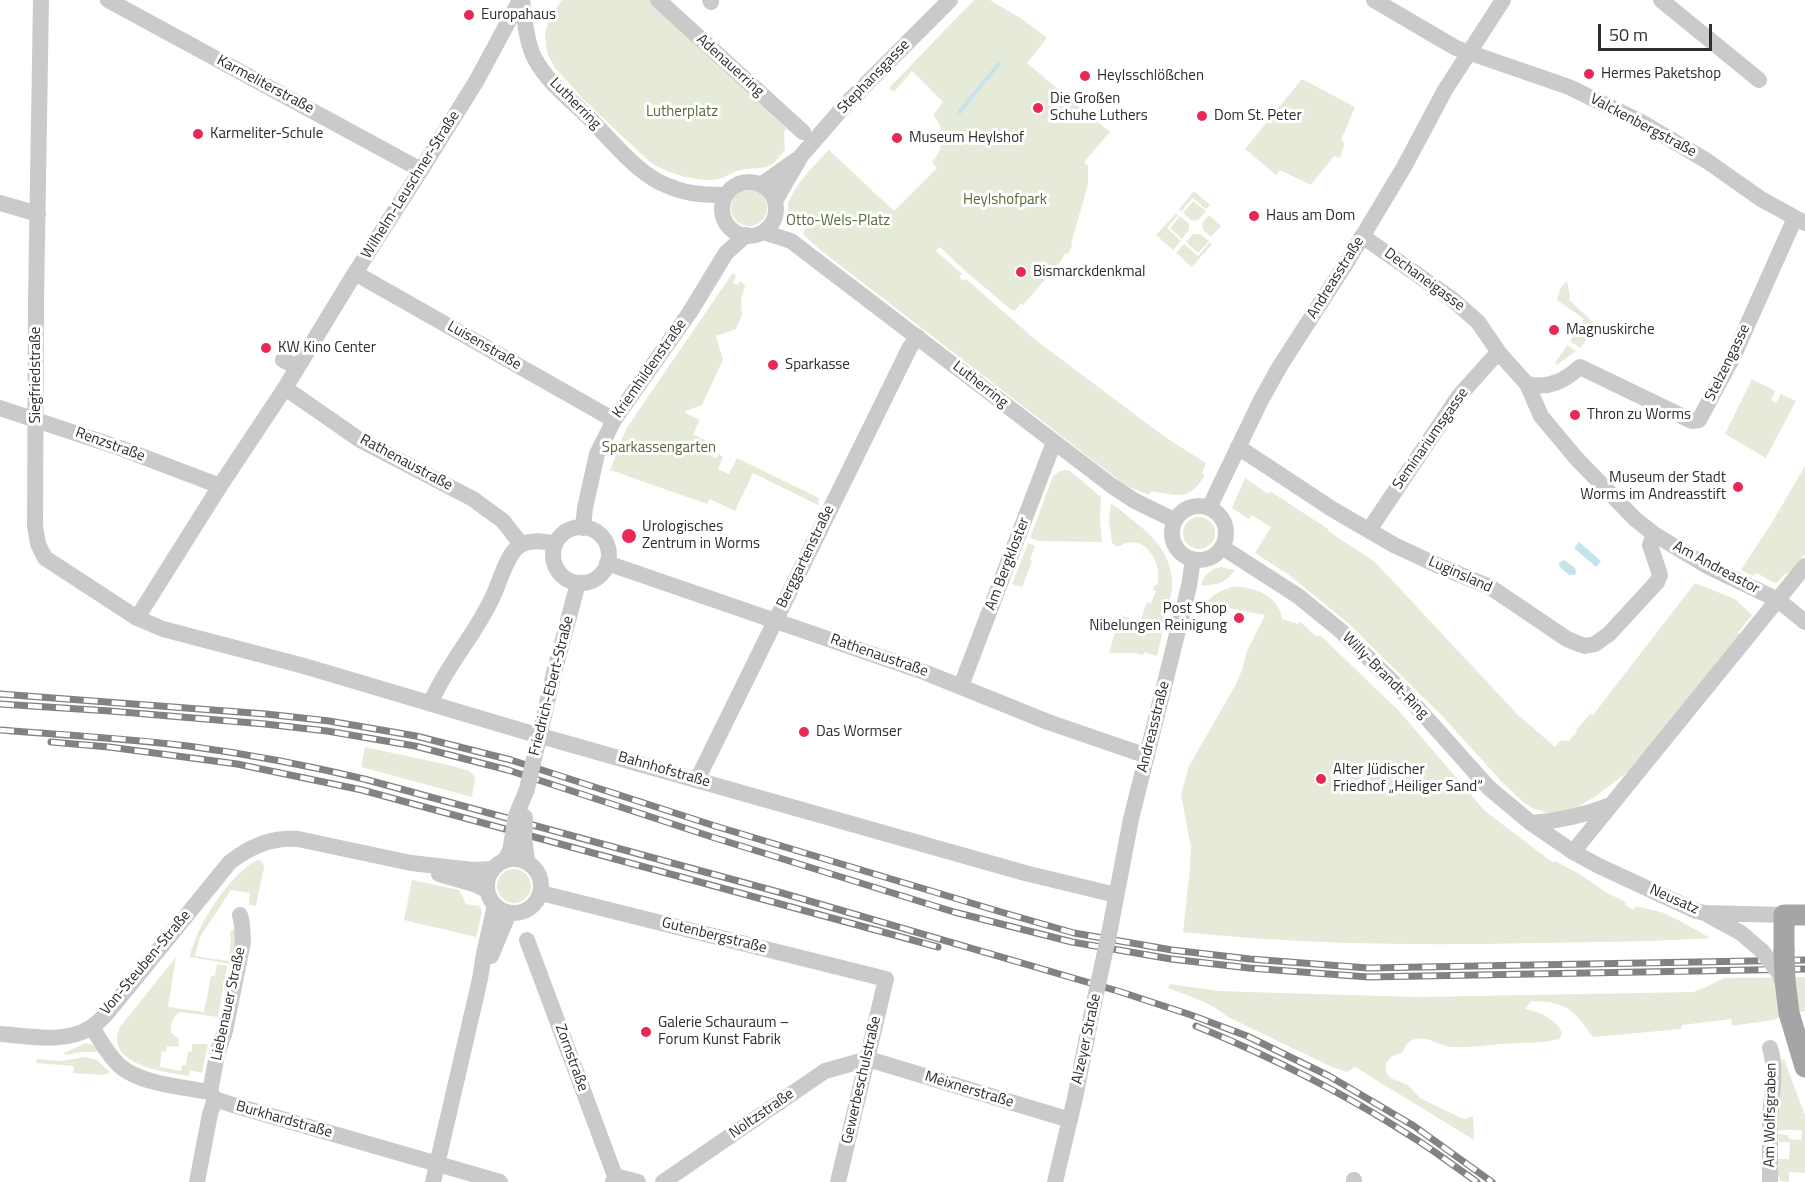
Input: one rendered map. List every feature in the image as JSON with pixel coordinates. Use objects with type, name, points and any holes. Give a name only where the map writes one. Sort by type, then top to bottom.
[{"type":"main road","points":[[1794,915],[1784,951],[1785,981],[1790,1014],[1805,1067]]},
{"type":"street","name":"Siegfriedstraße","points":[[41,0],[35,526],[40,552],[62,570],[137,618],[163,629],[214,641]]},
{"type":"street","name":"Karmeliterstraße","points":[[108,0],[421,170]]},
{"type":"street","name":"Wilhelm-Leuschner-Straße","points":[[137,618],[285,388],[290,363],[354,273],[477,80],[521,0]]},
{"type":"street","name":"Lutherring","points":[[521,0],[533,56],[551,82],[645,173],[662,183],[699,195],[726,195]]},
{"type":"street","name":"Adenauerring","points":[[658,0],[803,132]]},
{"type":"street","name":"Stephansgasse","points":[[761,185],[801,156],[847,104],[950,0]]},
{"type":"street","name":"Valckenbergstraße","points":[[1374,0],[1447,44],[1569,87],[1617,109],[1671,138],[1761,199],[1800,220]]},
{"type":"street","name":"Andreasstraße","points":[[1209,508],[1280,366],[1404,167],[1468,52],[1503,0]]},
{"type":"street","points":[[1668,2],[1759,80]]},
{"type":"street","name":"Stephansgasse","points":[[775,208],[801,156]]},
{"type":"street","points":[[740,183],[761,185],[771,194],[775,208],[769,226],[763,232],[754,235],[737,233],[730,228],[722,212],[726,195],[740,183]]},
{"type":"street","name":"Lutherring","points":[[699,195],[722,212]]},
{"type":"street","points":[[0,204],[38,214]]},
{"type":"street","name":"Lutherring","points":[[775,208],[791,241]]},
{"type":"street","name":"Stelzengasse","points":[[1527,384],[1550,385],[1569,377],[1580,367],[1692,421],[1701,418],[1800,220]]},
{"type":"street","name":"Kriemhildenstraße","points":[[726,253],[730,228]]},
{"type":"street","name":"Lutherring","points":[[763,232],[791,241],[1123,494],[1174,520]]},
{"type":"street","name":"Kriemhildenstraße","points":[[583,528],[597,454],[614,420],[690,312],[726,253],[746,235]]},
{"type":"street","name":"Dechaneigasse","points":[[1362,236],[1468,312],[1484,329],[1500,354],[1527,384]]},
{"type":"street","name":"Luisenstraße","points":[[354,273],[614,420]]},
{"type":"street","name":"Berggartenstraße","points":[[697,780],[910,347],[918,337]]},
{"type":"street","name":"Seminariumsgasse","points":[[1369,530],[1459,396],[1492,359],[1500,354]]},
{"type":"street","name":"Am Andreastor","points":[[1527,384],[1541,416],[1621,506],[1654,534],[1707,566],[1778,600],[1805,622]]},
{"type":"street","name":"Rathenaustraße","points":[[285,388],[360,440],[473,499],[503,521],[521,544]]},
{"type":"street","name":"Renzstraße","points":[[0,408],[120,448],[220,486]]},
{"type":"street","name":"Am Bergkloster","points":[[961,686],[1054,442]]},
{"type":"street","name":"Luginsland","points":[[1238,447],[1332,509],[1394,545],[1490,587],[1567,639],[1585,645],[1595,644],[1609,634],[1657,582],[1660,575],[1650,545],[1654,534]]},
{"type":"street","points":[[1192,506],[1209,508],[1219,514],[1225,525],[1226,536],[1222,547],[1209,558],[1193,560],[1183,555],[1175,547],[1172,537],[1174,520],[1182,511],[1192,506]]},
{"type":"street","points":[[583,528],[595,531],[602,538],[608,552],[607,563],[596,578],[586,583],[578,583],[568,580],[558,572],[553,558],[555,544],[562,534],[569,530],[583,528]]},
{"type":"street","points":[[431,702],[442,677],[484,614],[513,552],[521,544],[536,541],[555,544]]},
{"type":"street","name":"Willy-Brandt-Ring","points":[[1222,547],[1298,596],[1341,631],[1406,695],[1489,788],[1531,824],[1573,852]]},
{"type":"street","name":"Andreasstraße","points":[[1116,896],[1131,819],[1189,586],[1193,560]]},
{"type":"street","name":"Rathenaustraße","points":[[607,563],[924,672],[1048,722],[1147,756]]},
{"type":"street","points":[[1573,852],[1805,566]]},
{"type":"street","name":"Friedrich-Ebert-Straße","points":[[500,863],[510,851],[516,816],[527,789],[578,583]]},
{"type":"street","name":"Bahnhofstraße","points":[[214,641],[1025,873],[1116,896]]},
{"type":"street","points":[[923,690],[924,672]]},
{"type":"street","name":"Friedrich-Ebert-Straße","points":[[527,789],[524,837],[527,861]]},
{"type":"street","points":[[1531,824],[1578,817],[1612,805]]},
{"type":"street","name":"Von-Steuben-Straße","points":[[0,1034],[63,1037],[92,1027],[108,1012],[230,862],[249,848],[271,840],[298,839],[411,863]]},
{"type":"street","name":"Neusatz","points":[[1573,852],[1696,911],[1794,915]]},
{"type":"street","points":[[517,858],[535,867],[540,876],[541,893],[536,903],[530,909],[522,912],[497,903],[474,884],[456,880],[411,863],[473,870],[517,858]]},
{"type":"street","points":[[433,1182],[497,903],[488,879],[500,863]]},
{"type":"street","name":"Gutenbergstraße","points":[[541,893],[886,979]]},
{"type":"street","name":"Alzeyer Straße","points":[[1054,1182],[1070,1120],[1116,896]]},
{"type":"street","points":[[1705,913],[1741,933],[1762,951],[1785,981]]},
{"type":"street","name":"Liebenauer Straße","points":[[197,1182],[213,1096],[217,1054],[225,1031],[243,942],[240,915]]},
{"type":"street","name":"Zornstraße","points":[[527,940],[614,1179]]},
{"type":"street","name":"Gewerbeschulstraße","points":[[838,1182],[886,979]]},
{"type":"street","name":"Burkhardstraße","points":[[92,1027],[113,1058],[131,1073],[149,1080],[213,1096],[500,1182]]},
{"type":"street","name":"Am Wolfsgraben","points":[[1770,1048],[1774,1067],[1770,1126],[1770,1182]]},
{"type":"street","name":"Meixnerstraße","points":[[868,1059],[1070,1120]]},
{"type":"street","name":"Noltzstraße","points":[[663,1182],[825,1071],[868,1059]]},
{"type":"street","points":[[614,1179],[638,1182]]},
{"type":"green space","name":"Lutherplatz","points":[[562,0],[649,0],[787,129],[784,132],[785,150],[770,166],[738,171],[711,180],[684,177],[651,163],[586,102],[555,68],[547,53],[545,34],[550,17]]},
{"type":"green space","points":[[974,0],[990,0],[1022,19],[1047,38],[1027,63],[1110,132],[1084,162],[1088,166],[1088,184],[1068,254],[1065,253],[1061,261],[1023,305],[1020,303],[1014,311],[1012,310],[940,247],[936,251],[962,274],[959,277],[966,279],[1037,341],[1165,437],[1206,463],[1202,473],[1205,475],[1199,484],[1188,493],[1175,495],[1151,491],[1149,495],[1125,485],[819,249],[803,234],[805,229],[790,215],[788,208],[792,194],[829,150],[894,211],[937,168],[932,162],[941,145],[942,132],[933,115],[943,102],[912,71],[894,92],[889,88]]},
{"type":"green space","points":[[1302,79],[1355,107],[1341,140],[1345,143],[1340,158],[1334,156],[1311,185],[1280,170],[1276,175],[1245,149]]},
{"type":"green space","points":[[749,190],[762,195],[767,208],[762,221],[749,226],[736,221],[731,208],[736,195]]},
{"type":"green space","points":[[1194,191],[1210,205],[1206,209],[1193,198],[1181,212],[1179,209]]},
{"type":"green space","points":[[1193,201],[1206,211],[1198,220],[1192,221],[1183,213]]},
{"type":"green space","points":[[1176,213],[1178,215],[1167,228],[1181,241],[1173,250],[1156,235]]},
{"type":"green space","points":[[1209,215],[1221,226],[1211,237],[1203,230],[1202,223]]},
{"type":"green space","points":[[1180,216],[1189,224],[1189,230],[1182,239],[1170,228]]},
{"type":"green space","points":[[1193,234],[1200,234],[1209,241],[1198,253],[1186,242]]},
{"type":"green space","points":[[1210,242],[1212,244],[1192,267],[1176,253],[1184,244],[1198,256]]},
{"type":"green space","name":"Sparkassengarten","points":[[732,274],[736,276],[733,283],[737,285],[741,281],[745,286],[741,300],[742,315],[736,329],[716,336],[723,360],[702,405],[685,413],[700,420],[693,434],[709,442],[704,452],[716,458],[719,454],[723,457],[718,469],[729,474],[737,458],[819,498],[818,505],[753,473],[735,511],[710,499],[707,504],[610,470],[626,429]]},
{"type":"green space","points":[[1567,280],[1569,300],[1594,323],[1593,330],[1580,348],[1570,341],[1584,319],[1557,300],[1560,289]]},
{"type":"green space","points":[[1567,345],[1576,351],[1557,365],[1555,363]]},
{"type":"green space","points":[[1752,379],[1775,391],[1771,400],[1776,403],[1781,394],[1796,401],[1766,458],[1725,434]]},
{"type":"green space","points":[[1805,466],[1805,554],[1791,572],[1774,583],[1757,573],[1753,576],[1741,570],[1771,524]]},
{"type":"green space","points":[[1066,470],[1101,497],[1102,542],[1038,541],[1030,538],[1053,476]]},
{"type":"green space","points":[[1245,478],[1268,494],[1270,491],[1375,562],[1517,714],[1555,747],[1561,740],[1569,741],[1590,714],[1593,715],[1695,583],[1735,599],[1752,615],[1738,633],[1740,635],[1629,771],[1579,806],[1566,812],[1548,813],[1532,808],[1523,802],[1444,718],[1348,623],[1289,575],[1255,553],[1271,527],[1252,515],[1249,519],[1232,508]]},
{"type":"green space","points":[[1111,503],[1154,539],[1168,562],[1172,575],[1172,590],[1157,656],[1144,652],[1143,655],[1109,653],[1120,615],[1140,622],[1147,602],[1151,603],[1156,591],[1153,590],[1157,585],[1158,576],[1154,558],[1143,545],[1127,543],[1118,547],[1112,543],[1109,520]]},
{"type":"green space","points":[[1199,517],[1210,522],[1215,533],[1210,544],[1199,549],[1188,544],[1183,533],[1188,522]]},
{"type":"green space","points":[[1028,543],[1035,546],[1022,587],[1012,584]]},
{"type":"green space","points":[[1221,567],[1235,570],[1220,583],[1201,585],[1208,573]]},
{"type":"green space","name":"Alter Jüdischer Friedhof „Heiliger Sand“","points":[[1232,587],[1256,590],[1276,604],[1282,619],[1298,624],[1299,621],[1316,636],[1321,636],[1399,711],[1485,811],[1552,862],[1557,862],[1581,875],[1607,893],[1626,902],[1625,905],[1634,910],[1636,906],[1661,912],[1710,938],[1622,942],[1401,944],[1314,942],[1183,932],[1191,847],[1181,795],[1189,766],[1235,686],[1247,651],[1265,615],[1229,608],[1199,617],[1211,598],[1220,591]]},
{"type":"green space","points":[[365,747],[469,771],[475,777],[472,797],[361,767]]},
{"type":"green space","points":[[257,860],[262,861],[264,867],[256,906],[249,905],[250,893],[231,890],[200,937],[195,956],[228,961],[230,932],[234,929],[236,934],[232,964],[190,957],[199,931],[215,902],[236,877]]},
{"type":"green space","points":[[514,869],[526,874],[531,886],[526,898],[514,903],[502,898],[497,886],[502,874]]},
{"type":"green space","points":[[412,880],[459,890],[466,904],[480,906],[482,912],[476,937],[404,920]]},
{"type":"green space","points":[[176,957],[168,1007],[204,1012],[211,976],[215,976],[217,964],[227,966],[218,1017],[181,1012],[176,1015],[171,1032],[178,1037],[179,1047],[167,1046],[166,1052],[162,1051],[160,1067],[181,1071],[182,1065],[186,1065],[188,1052],[192,1051],[192,1044],[208,1044],[202,1073],[190,1070],[189,1076],[153,1069],[128,1058],[120,1050],[117,1040],[120,1027]]},
{"type":"green space","points":[[1805,977],[1805,1011],[1772,1020],[1732,1026],[1731,1019],[1682,1025],[1681,1029],[1593,1037],[1568,1009],[1553,1003],[1531,1001],[1525,1009],[1552,1020],[1562,1033],[1559,1039],[1458,1047],[1420,1038],[1411,1041],[1403,1052],[1391,1057],[1386,1063],[1386,1072],[1390,1078],[1408,1085],[1420,1098],[1464,1119],[1473,1116],[1474,1140],[1355,1067],[1347,1072],[1332,1067],[1228,1017],[1208,1004],[1168,988],[1170,984],[1220,991],[1419,997],[1693,992],[1724,978]]},
{"type":"green space","points":[[86,1043],[93,1045],[99,1051],[62,1054]]},
{"type":"green space","points":[[86,1057],[97,1060],[110,1072],[105,1075],[73,1073],[74,1066],[36,1063],[37,1059],[59,1061]]},
{"type":"green space","points":[[1784,1059],[1805,1115],[1805,1173],[1789,1172],[1789,1182],[1780,1181],[1777,1174],[1778,1159],[1789,1159],[1790,1142],[1779,1142],[1778,1134],[1788,1135],[1789,1139],[1801,1140],[1802,1130],[1775,1130],[1778,1062]]},
{"type":"water","points":[[998,62],[1001,64],[959,116],[956,113]]},
{"type":"water","points":[[1579,542],[1601,561],[1596,567],[1574,548]]},
{"type":"water","points":[[1564,560],[1575,568],[1574,575],[1569,575],[1559,566],[1559,563]]},
{"type":"railway","points":[[0,694],[266,714],[329,721],[416,736],[511,760],[715,826],[1074,933],[1172,950],[1250,959],[1368,968],[1805,960]]},
{"type":"railway","points":[[0,704],[265,724],[327,731],[415,746],[508,770],[712,837],[954,912],[1072,942],[1171,959],[1249,968],[1368,977],[1805,969]]},
{"type":"railway","points":[[0,730],[188,746],[276,760],[364,779],[782,893],[1121,992],[1247,1036],[1329,1076],[1414,1126],[1492,1182]]},
{"type":"railway","points":[[51,742],[109,747],[237,764],[362,790],[938,947]]},
{"type":"railway","points":[[1196,1026],[1278,1062],[1358,1104],[1418,1140],[1477,1182]]},
{"type":"place","name":"Europahaus","points":[[469,15]]},
{"type":"place","name":"Hermes Paketshop","points":[[1589,74]]},
{"type":"place","name":"Heylsschlößchen","points":[[1085,76]]},
{"type":"place","name":"Die Großen Schuhe Luthers","points":[[1038,108]]},
{"type":"place","name":"Dom St. Peter","points":[[1202,116]]},
{"type":"place","name":"Karmeliter-Schule","points":[[198,134]]},
{"type":"place","name":"Museum Heylshof","points":[[897,138]]},
{"type":"place","name":"Haus am Dom","points":[[1254,216]]},
{"type":"place","name":"Bismarckdenkmal","points":[[1021,272]]},
{"type":"place","name":"Magnuskirche","points":[[1554,330]]},
{"type":"place","name":"KW Kino Center","points":[[266,348]]},
{"type":"place","name":"Sparkasse","points":[[773,365]]},
{"type":"place","name":"Thron zu Worms","points":[[1575,415]]},
{"type":"place","name":"Museum der Stadt Worms im Andreasstift","points":[[1738,487]]},
{"type":"place","name":"Urologisches Zentrum in Worms","points":[[629,536]]},
{"type":"place","name":"Post Shop Nibelungen Reinigung","points":[[1239,618]]},
{"type":"place","name":"Das Wormser","points":[[804,732]]},
{"type":"place","name":"Alter Jüdischer Friedhof „Heiliger Sand“","points":[[1321,779]]},
{"type":"place","name":"Galerie Schauraum – Forum Kunst Fabrik","points":[[646,1032]]},
{"type":"park label","name":"Heylshofpark","points":[[1005,200]]},
{"type":"park label","name":"Otto-Wels-Platz","points":[[838,221]]}]
